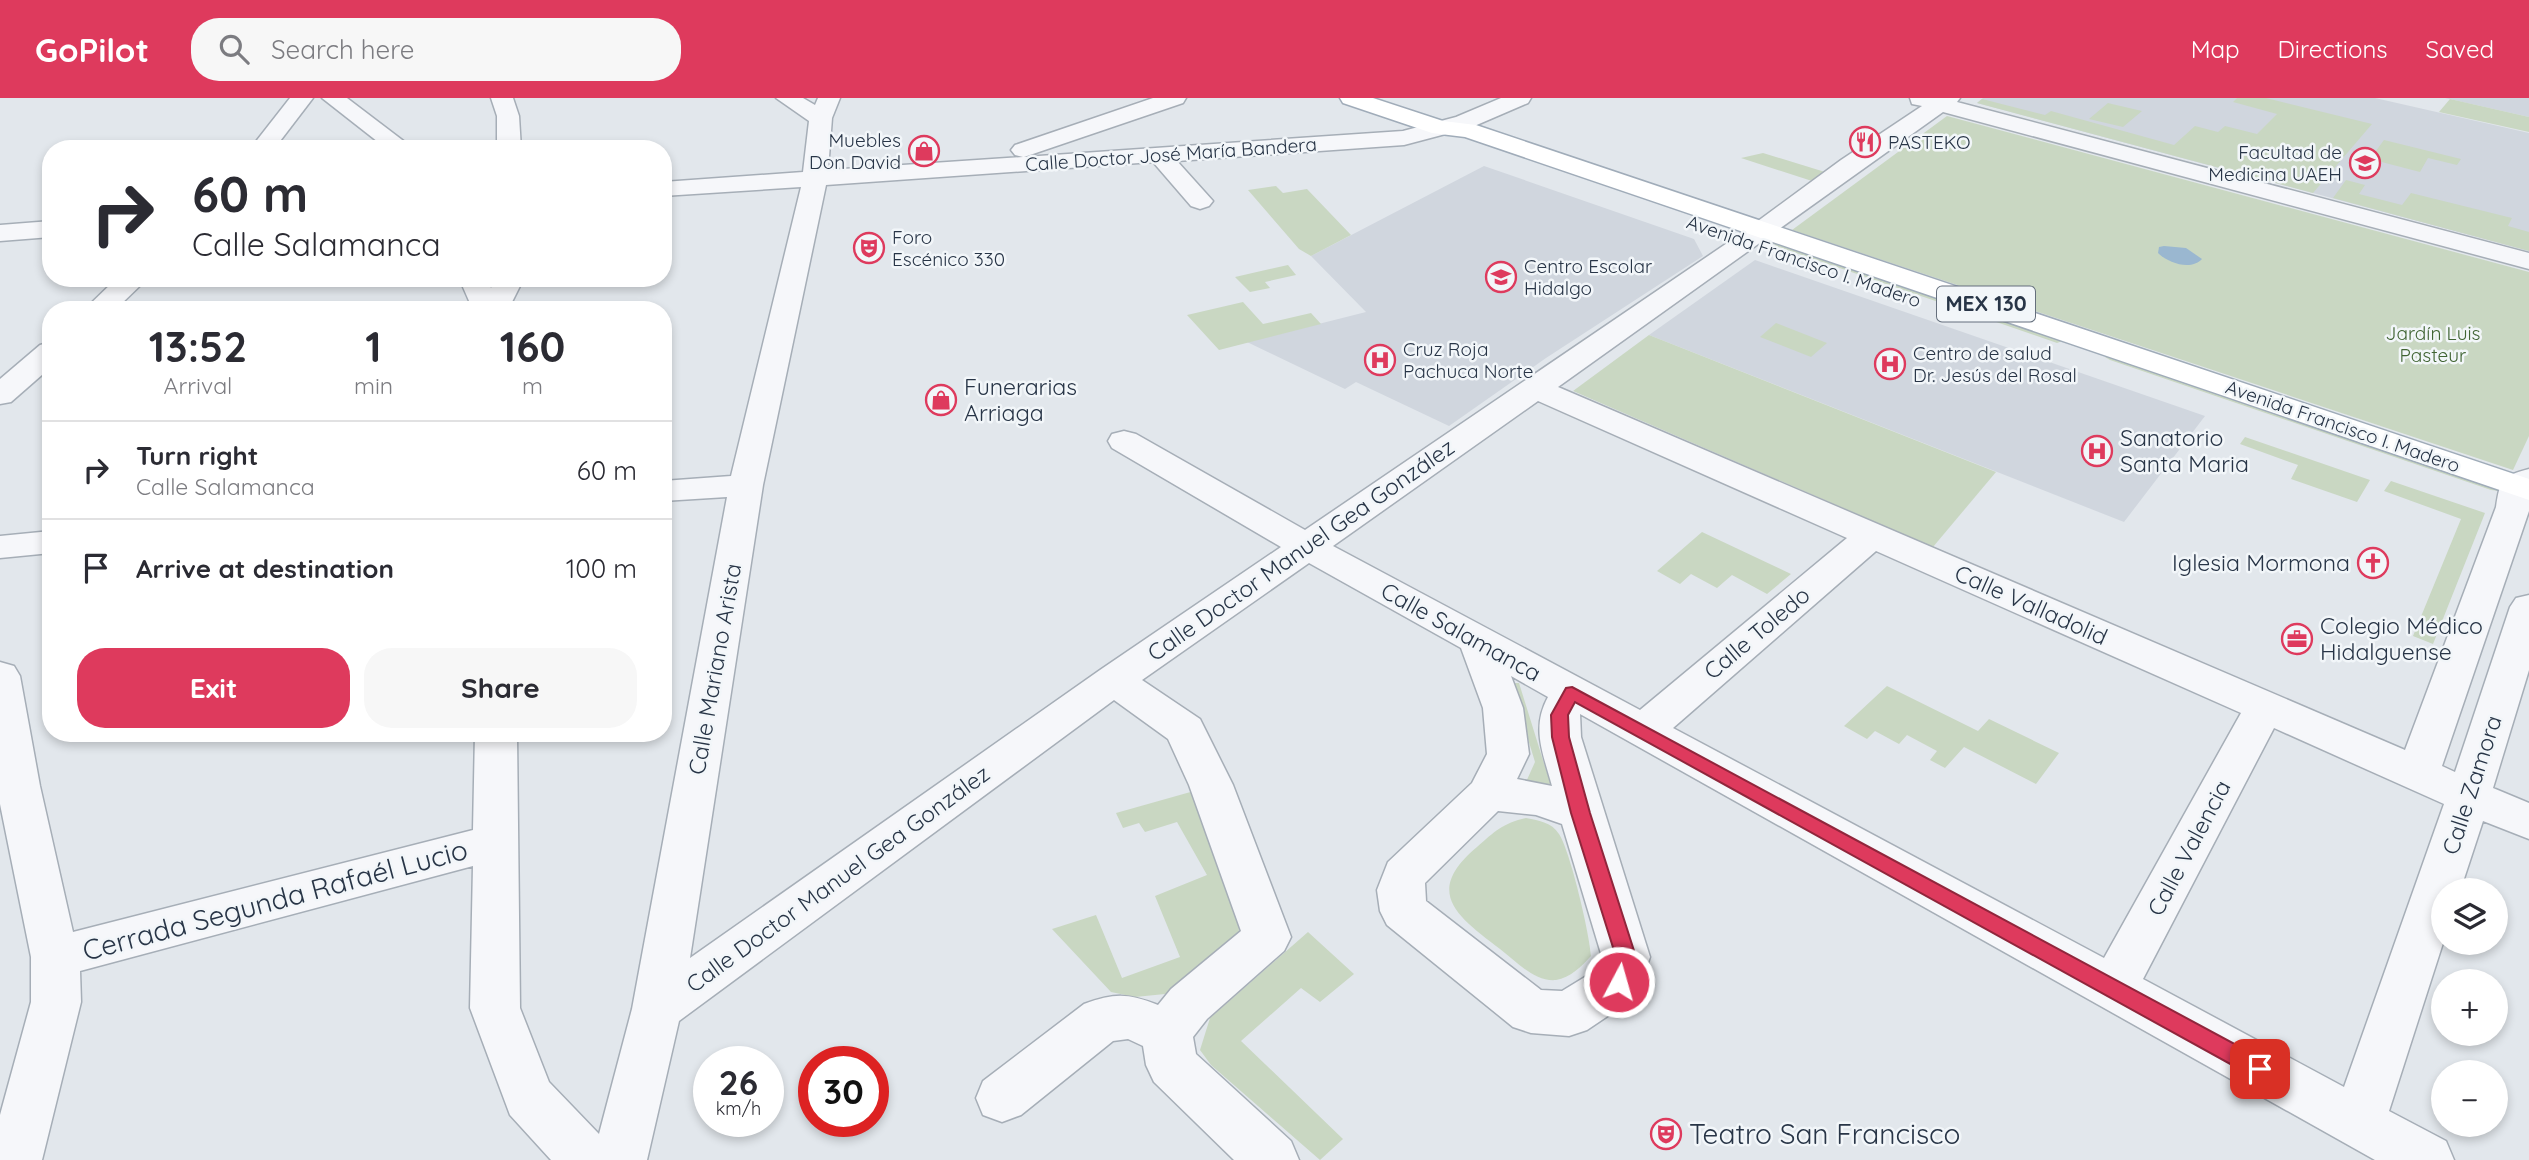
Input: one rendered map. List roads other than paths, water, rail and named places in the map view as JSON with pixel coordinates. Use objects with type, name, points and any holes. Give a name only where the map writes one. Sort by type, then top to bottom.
[{"type":"main road","name":"Avenida Francisco I. Madero","points":[[1351,98],[1440,128],[1452,140],[1757,235],[2523,495]]},
{"type":"street","points":[[269,140],[302,98]]},
{"type":"street","points":[[333,98],[390,140]]},
{"type":"street","points":[[502,98],[508,116],[509,140]]},
{"type":"street","points":[[974,167],[1175,98]]},
{"type":"street","name":"Calle Doctor José María Bandera","points":[[672,187],[1404,138],[1464,122],[1520,98]]},
{"type":"street","points":[[1915,98],[1944,101],[2529,261]]},
{"type":"street","name":"Calle Doctor Manuel Gea González","points":[[657,1009],[1114,680],[1757,235],[1850,165],[1944,101]]},
{"type":"street","name":"Calle Mariano Arista","points":[[620,1160],[657,1009],[746,485],[815,178],[810,103]]},
{"type":"street","points":[[1158,155],[1199,201]]},
{"type":"street","points":[[0,233],[42,230]]},
{"type":"street","points":[[107,301],[124,287]]},
{"type":"street","points":[[0,395],[42,359]]},
{"type":"street","name":"Calle Valladolid","points":[[1534,388],[2529,822]]},
{"type":"street","name":"Calle Salamanca","points":[[1124,441],[1306,546],[2427,1160]]},
{"type":"street","points":[[672,490],[746,485]]},
{"type":"street","points":[[2418,774],[2523,495]]},
{"type":"street","name":"Calle Toledo","points":[[1642,731],[1872,536]]},
{"type":"street","points":[[0,547],[42,543]]},
{"type":"street","name":"Calle Zamora","points":[[2358,1122],[2469,796],[2529,607]]},
{"type":"street","points":[[1478,640],[1503,708],[1508,754],[1488,794],[1404,875],[1400,890],[1405,911],[1531,1012],[1569,1014],[1619,982],[1626,957],[1560,737],[1559,715],[1572,692]]},
{"type":"street","points":[[0,676],[18,786],[55,957],[56,1002],[15,1160]]},
{"type":"street","points":[[1114,680],[1185,730],[1211,785],[1266,937],[1189,1004],[1167,1032],[1172,1065],[1272,1160]]},
{"type":"street","name":"Calle Valencia","points":[[2113,988],[2265,707]]},
{"type":"street","points":[[496,742],[495,1008],[530,1098],[587,1160]]},
{"type":"street","points":[[1488,794],[1521,794],[1551,800],[1581,813]]},
{"type":"street","name":"Cerrada Segunda Rafaél Lucio","points":[[55,957],[495,842]]},
{"type":"street","points":[[1002,1098],[1102,1020],[1130,1017],[1167,1032]]},
{"type":"water","points":[[2159,247],[2186,248],[2202,259],[2192,265],[2173,262],[2158,253]]},
{"type":"place","name":"PASTEKO","points":[[1865,142]]},
{"type":"place","name":"Muebles Don David","points":[[924,151]]},
{"type":"place","name":"Facultad de Medicina UAEH","points":[[2365,163]]},
{"type":"place","name":"Foro Escénico 330","points":[[869,248]]},
{"type":"place","name":"Centro Escolar Hidalgo","points":[[1501,277]]},
{"type":"place","name":"Cruz Roja Pachuca Norte","points":[[1380,360]]},
{"type":"place","name":"Centro de salud Dr. Jesús del Rosal","points":[[1890,364]]},
{"type":"place","name":"Funerarias Arriaga","points":[[941,400]]},
{"type":"place","name":"Sanatorio Santa Maria","points":[[2097,451]]},
{"type":"place","name":"Iglesia Mormona","points":[[2373,563]]},
{"type":"place","name":"Colegio Médico Hidalguense","points":[[2297,639]]},
{"type":"place","name":"Teatro San Francisco","points":[[1666,1134]]},
{"type":"park label","name":"Jardín Luis Pasteur","points":[[2433,344]]}]
